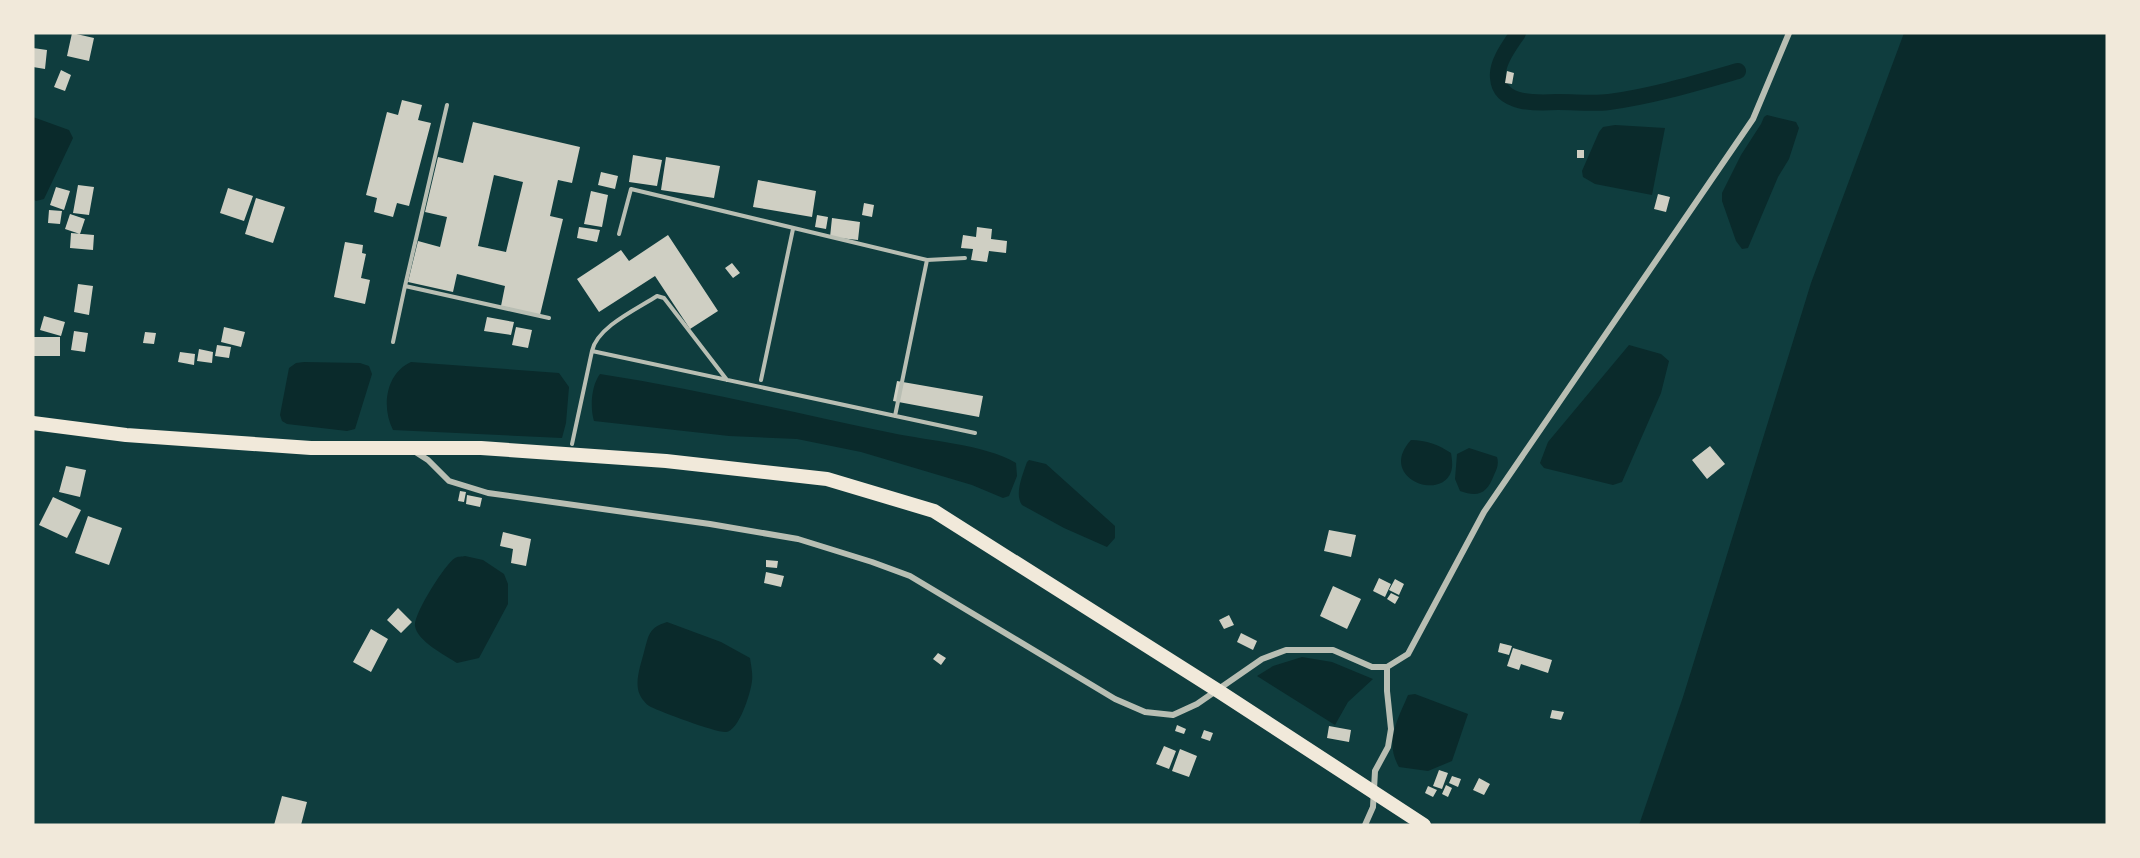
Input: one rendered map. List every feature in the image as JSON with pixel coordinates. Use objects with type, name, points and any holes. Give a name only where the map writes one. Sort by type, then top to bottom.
[{"type":"highway","points":[[33,423],[126,435],[299,447],[481,448],[654,460],[827,479],[934,511],[1220,692],[1424,825]]},
{"type":"street","points":[[408,448],[428,460],[449,481],[488,494],[710,524],[798,539],[872,562],[910,576],[1115,699],[1145,712],[1173,715],[1197,704],[1262,659],[1286,650],[1333,650],[1372,667],[1387,667],[1408,654],[1484,512],[1753,120],[1789,33]]},
{"type":"street","points":[[1365,825],[1373,807],[1375,771],[1388,747],[1391,729],[1387,667]]},
{"type":"lane","points":[[393,342],[447,105]]},
{"type":"lane","points":[[619,234],[631,189],[927,260],[965,258]]},
{"type":"lane","points":[[760,381],[793,229]]},
{"type":"lane","points":[[895,416],[927,260]]},
{"type":"lane","points":[[405,286],[549,318]]},
{"type":"lane","points":[[572,444],[593,344],[601,332],[657,296],[664,298],[726,380]]},
{"type":"lane","points":[[592,351],[975,433]]},
{"type":"water","points":[[1904,33],[2107,33],[2107,825],[1639,825],[1683,697],[1811,283]]},
{"type":"water","points":[[1767,115],[1796,122],[1799,128],[1789,159],[1778,177],[1748,248],[1742,249],[1736,241],[1722,201],[1722,193],[1741,155]]},
{"type":"water","points":[[33,117],[69,130],[73,138],[44,199],[36,201],[33,199]]},
{"type":"water","points":[[1615,125],[1665,128],[1652,195],[1595,184],[1583,177],[1582,171],[1599,132],[1603,127]]},
{"type":"water","points":[[1629,345],[1661,354],[1669,361],[1661,393],[1622,482],[1613,485],[1544,468],[1540,463],[1548,442]]},
{"type":"water","points":[[411,362],[559,373],[569,387],[566,423],[562,438],[393,430],[387,411],[388,392],[396,374]]},
{"type":"water","points":[[296,363],[360,363],[369,366],[372,374],[355,429],[347,431],[287,424],[282,421],[280,415],[289,368]]},
{"type":"water","points":[[600,374],[972,447],[1016,463],[1017,476],[1009,496],[1003,498],[972,485],[861,452],[797,439],[729,436],[594,421],[592,397]]},
{"type":"water","points":[[1411,440],[1432,443],[1451,453],[1452,470],[1445,481],[1435,485],[1425,485],[1414,481],[1406,474],[1401,465],[1403,453]]},
{"type":"water","points":[[1469,448],[1497,457],[1498,460],[1497,469],[1488,486],[1477,494],[1460,491],[1455,479],[1457,454]]},
{"type":"water","points":[[1029,460],[1046,464],[1115,526],[1115,538],[1107,547],[1064,528],[1022,505],[1019,490],[1023,472]]},
{"type":"water","points":[[465,556],[483,560],[504,574],[508,584],[508,604],[479,658],[457,663],[426,642],[415,626],[424,601],[444,570],[455,558]]},
{"type":"water","points":[[667,622],[721,642],[750,658],[752,678],[749,693],[744,710],[731,730],[726,732],[701,726],[651,707],[641,697],[638,689],[638,675],[648,637],[656,627]]},
{"type":"water","points":[[1302,657],[1332,662],[1373,679],[1348,702],[1335,725],[1257,676],[1273,666]]},
{"type":"water","points":[[1415,694],[1468,714],[1452,761],[1428,771],[1399,767],[1393,749],[1394,731],[1400,713],[1408,695]]},
{"type":"building","points":[[72,33],[94,38],[89,61],[67,56]]},
{"type":"building","points":[[33,48],[47,50],[45,69],[33,67]]},
{"type":"building","points":[[61,70],[71,75],[65,91],[54,87]]},
{"type":"building","points":[[1507,71],[1514,73],[1512,84],[1505,83]]},
{"type":"building","points":[[402,100],[422,105],[418,120],[431,123],[409,206],[397,203],[393,217],[374,212],[377,198],[366,195],[387,112],[398,115]]},
{"type":"building","points":[[473,122],[580,147],[572,183],[558,180],[550,216],[563,219],[540,315],[501,306],[505,286],[457,274],[453,292],[408,282],[418,241],[440,247],[447,217],[425,212],[438,157],[463,163]],"holes":[[[494,175],[523,182],[506,252],[478,246]]]},
{"type":"building","points":[[1577,150],[1584,150],[1584,158],[1577,158]]},
{"type":"building","points":[[633,155],[662,160],[657,186],[629,182]]},
{"type":"building","points":[[666,157],[720,166],[714,198],[661,190]]},
{"type":"building","points":[[601,172],[618,176],[615,189],[598,185]]},
{"type":"building","points":[[758,180],[816,191],[812,217],[753,207]]},
{"type":"building","points":[[78,185],[94,187],[89,215],[73,213]]},
{"type":"building","points":[[56,187],[70,191],[64,210],[50,205]]},
{"type":"building","points":[[228,188],[253,196],[244,221],[220,213]]},
{"type":"building","points":[[591,191],[608,195],[602,227],[584,224]]},
{"type":"building","points":[[1658,194],[1670,197],[1666,212],[1654,209]]},
{"type":"building","points":[[256,198],[285,207],[273,243],[245,234]]},
{"type":"building","points":[[864,203],[874,205],[872,217],[862,215]]},
{"type":"building","points":[[49,210],[62,211],[60,224],[48,223]]},
{"type":"building","points":[[70,214],[85,219],[80,234],[65,229]]},
{"type":"building","points":[[817,215],[828,217],[826,229],[815,227]]},
{"type":"building","points":[[832,218],[860,222],[858,240],[830,237]]},
{"type":"building","points":[[579,227],[600,230],[597,242],[577,238]]},
{"type":"building","points":[[977,227],[992,229],[991,239],[1007,241],[1006,253],[989,251],[987,262],[971,260],[973,249],[961,248],[963,235],[976,237]]},
{"type":"building","points":[[71,233],[94,235],[93,250],[70,248]]},
{"type":"building","points":[[668,235],[718,311],[690,329],[655,276],[599,312],[577,279],[621,250],[629,261]]},
{"type":"building","points":[[345,242],[363,245],[362,253],[366,254],[361,278],[370,280],[365,304],[334,297]]},
{"type":"building","points":[[732,263],[740,273],[733,278],[725,268]]},
{"type":"building","points":[[78,284],[93,286],[89,315],[74,312]]},
{"type":"building","points":[[44,316],[65,322],[61,336],[40,330]]},
{"type":"building","points":[[487,317],[514,322],[511,335],[484,331]]},
{"type":"building","points":[[224,327],[245,332],[241,347],[221,342]]},
{"type":"building","points":[[516,327],[532,330],[528,348],[512,345]]},
{"type":"building","points":[[74,331],[88,333],[85,352],[71,350]]},
{"type":"building","points":[[145,332],[156,333],[154,344],[143,343]]},
{"type":"building","points":[[33,337],[60,337],[60,356],[34,356]]},
{"type":"building","points":[[217,345],[231,347],[229,358],[215,356]]},
{"type":"building","points":[[199,349],[213,352],[212,363],[197,361]]},
{"type":"building","points":[[180,352],[195,354],[194,365],[178,362]]},
{"type":"building","points":[[897,381],[983,396],[979,417],[893,401]]},
{"type":"building","points":[[1710,446],[1725,464],[1707,479],[1692,460]]},
{"type":"building","points":[[66,466],[86,470],[80,497],[59,492]]},
{"type":"building","points":[[460,491],[466,492],[464,502],[458,501]]},
{"type":"building","points":[[467,495],[482,498],[480,507],[466,504]]},
{"type":"building","points":[[53,497],[81,510],[67,538],[39,525]]},
{"type":"building","points":[[88,516],[122,528],[109,565],[75,553]]},
{"type":"building","points":[[1329,530],[1356,535],[1351,557],[1324,551]]},
{"type":"building","points":[[503,532],[531,539],[526,566],[511,563],[513,549],[500,546]]},
{"type":"building","points":[[766,560],[778,561],[777,568],[766,567]]},
{"type":"building","points":[[766,572],[784,576],[781,587],[764,583]]},
{"type":"building","points":[[1379,578],[1391,584],[1385,597],[1373,591]]},
{"type":"building","points":[[1395,579],[1404,584],[1399,595],[1389,590]]},
{"type":"building","points":[[1333,586],[1361,599],[1347,629],[1320,616]]},
{"type":"building","points":[[1391,593],[1399,597],[1395,604],[1387,599]]},
{"type":"building","points":[[398,608],[412,622],[401,633],[387,620]]},
{"type":"building","points":[[1229,615],[1234,625],[1224,629],[1219,620]]},
{"type":"building","points":[[371,629],[388,639],[371,672],[353,662]]},
{"type":"building","points":[[1241,633],[1257,641],[1253,650],[1237,642]]},
{"type":"building","points":[[1500,643],[1512,646],[1509,655],[1498,652]]},
{"type":"building","points":[[1513,648],[1552,660],[1548,673],[1521,664],[1519,670],[1507,666]]},
{"type":"building","points":[[938,653],[946,658],[941,665],[933,659]]},
{"type":"building","points":[[1552,710],[1564,712],[1561,720],[1550,718]]},
{"type":"building","points":[[1177,725],[1186,729],[1184,734],[1175,731]]},
{"type":"building","points":[[1329,726],[1351,730],[1349,742],[1327,738]]},
{"type":"building","points":[[1204,730],[1213,733],[1210,741],[1201,738]]},
{"type":"building","points":[[1164,746],[1176,751],[1169,769],[1156,764]]},
{"type":"building","points":[[1180,749],[1197,756],[1189,777],[1172,771]]},
{"type":"building","points":[[1439,770],[1448,773],[1442,789],[1433,786]]},
{"type":"building","points":[[1452,776],[1461,779],[1458,787],[1449,783]]},
{"type":"building","points":[[1479,778],[1490,784],[1484,795],[1473,790]]},
{"type":"building","points":[[1446,785],[1452,788],[1448,797],[1442,794]]},
{"type":"building","points":[[1428,786],[1437,790],[1433,797],[1425,793]]},
{"type":"building","points":[[282,796],[307,802],[301,825],[274,825]]},
{"type":"waterway","points":[[1518,33],[1501,60],[1498,78],[1500,87],[1506,94],[1522,101],[1609,102],[1658,93],[1738,71]]}]
